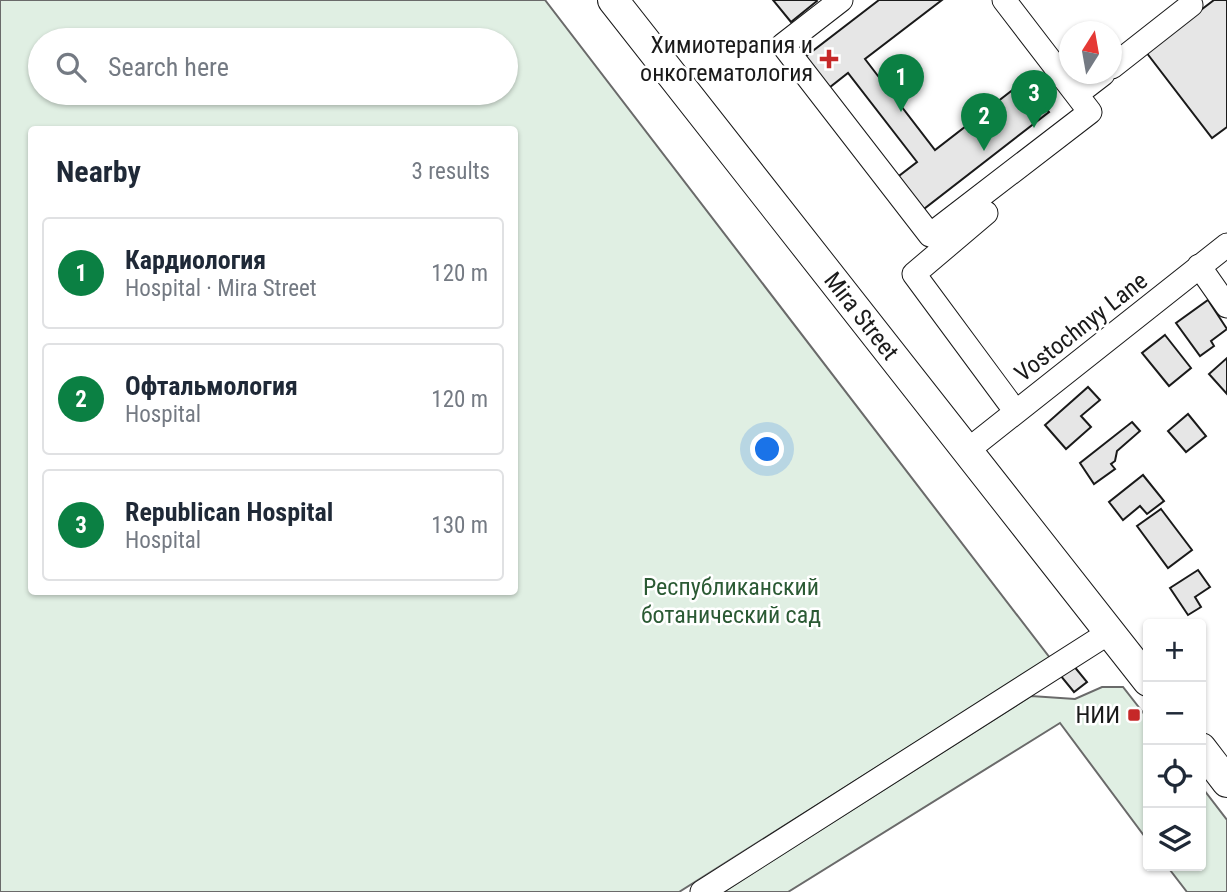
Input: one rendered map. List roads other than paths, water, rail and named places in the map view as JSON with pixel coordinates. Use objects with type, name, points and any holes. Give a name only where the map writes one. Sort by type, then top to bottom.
[{"type":"main road","name":"Mira Street","points":[[613,0],[1143,675]]},
{"type":"main road","points":[[1206,755],[1227,782]]},
{"type":"street","points":[[841,0],[783,45],[930,235],[1090,112],[1004,0]]},
{"type":"street","points":[[1122,58],[1191,5]]},
{"type":"street","points":[[1077,94],[1090,84]]},
{"type":"street","points":[[986,213],[914,274],[1016,412]]},
{"type":"street","name":"Vostochnyy Lane","points":[[968,450],[1227,245]]},
{"type":"street","points":[[1199,267],[1227,306]]},
{"type":"street","points":[[702,892],[1110,632]]},
{"type":"place","name":"Химиотерапия и онкогематология","points":[[829,59]]},
{"type":"place","name":"Кардиология","points":[[901,112]]},
{"type":"place","name":"Republican Hospital","points":[[1034,128]]},
{"type":"place","name":"Офтальмология","points":[[984,151]]},
{"type":"place","name":"НИИ","points":[[1134,715]]},
{"type":"park label","name":"Республиканский ботанический сад","points":[[731,601]]}]
